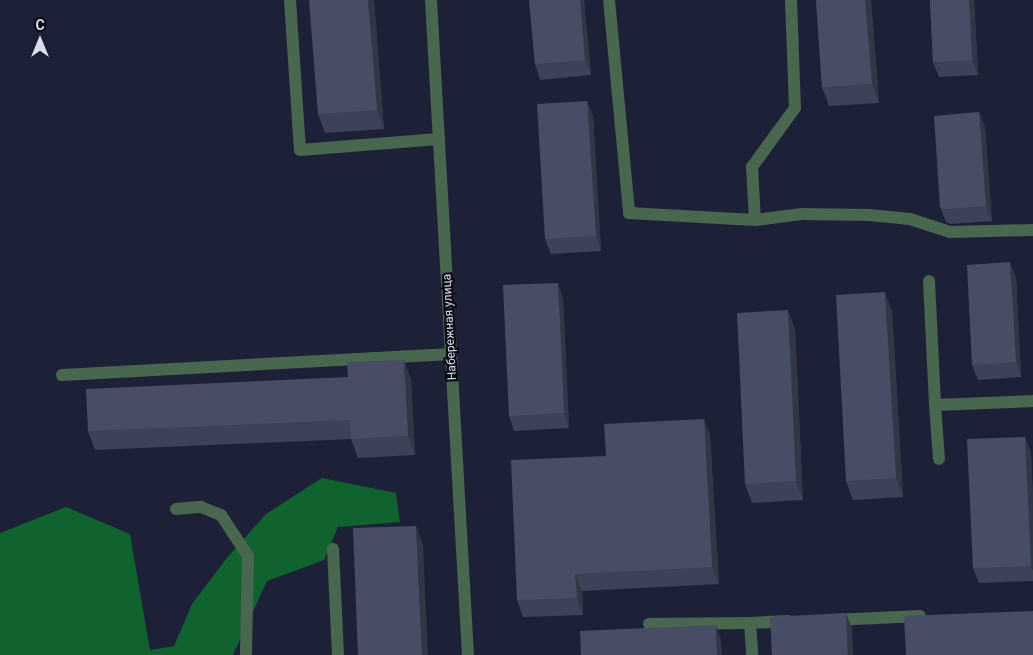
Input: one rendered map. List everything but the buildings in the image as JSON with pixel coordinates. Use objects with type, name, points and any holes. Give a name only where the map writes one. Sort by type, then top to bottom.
[{"type":"street","points":[[290,0],[300,150],[439,140]]},
{"type":"street","name":"Набережная улица","points":[[432,0],[468,655]]},
{"type":"street","points":[[609,0],[629,213],[755,220],[802,214],[869,215],[910,219],[950,232],[1033,230]]},
{"type":"street","points":[[755,220],[752,167],[795,108],[791,0]]},
{"type":"street","points":[[929,281],[939,458]]},
{"type":"street","points":[[62,375],[451,354]]},
{"type":"street","points":[[935,406],[1033,401]]},
{"type":"street","points":[[176,509],[201,508],[221,515],[248,556],[246,655]]},
{"type":"street","points":[[333,550],[338,655]]},
{"type":"street","points":[[818,620],[936,616]]},
{"type":"street","points":[[648,624],[799,621]]},
{"type":"street","points":[[750,623],[752,655]]},
{"type":"green space","points":[[322,478],[396,493],[400,522],[338,527],[324,560],[267,581],[233,655],[0,655],[0,533],[66,507],[130,534],[150,650],[174,646],[192,604],[226,559],[266,514]]}]
